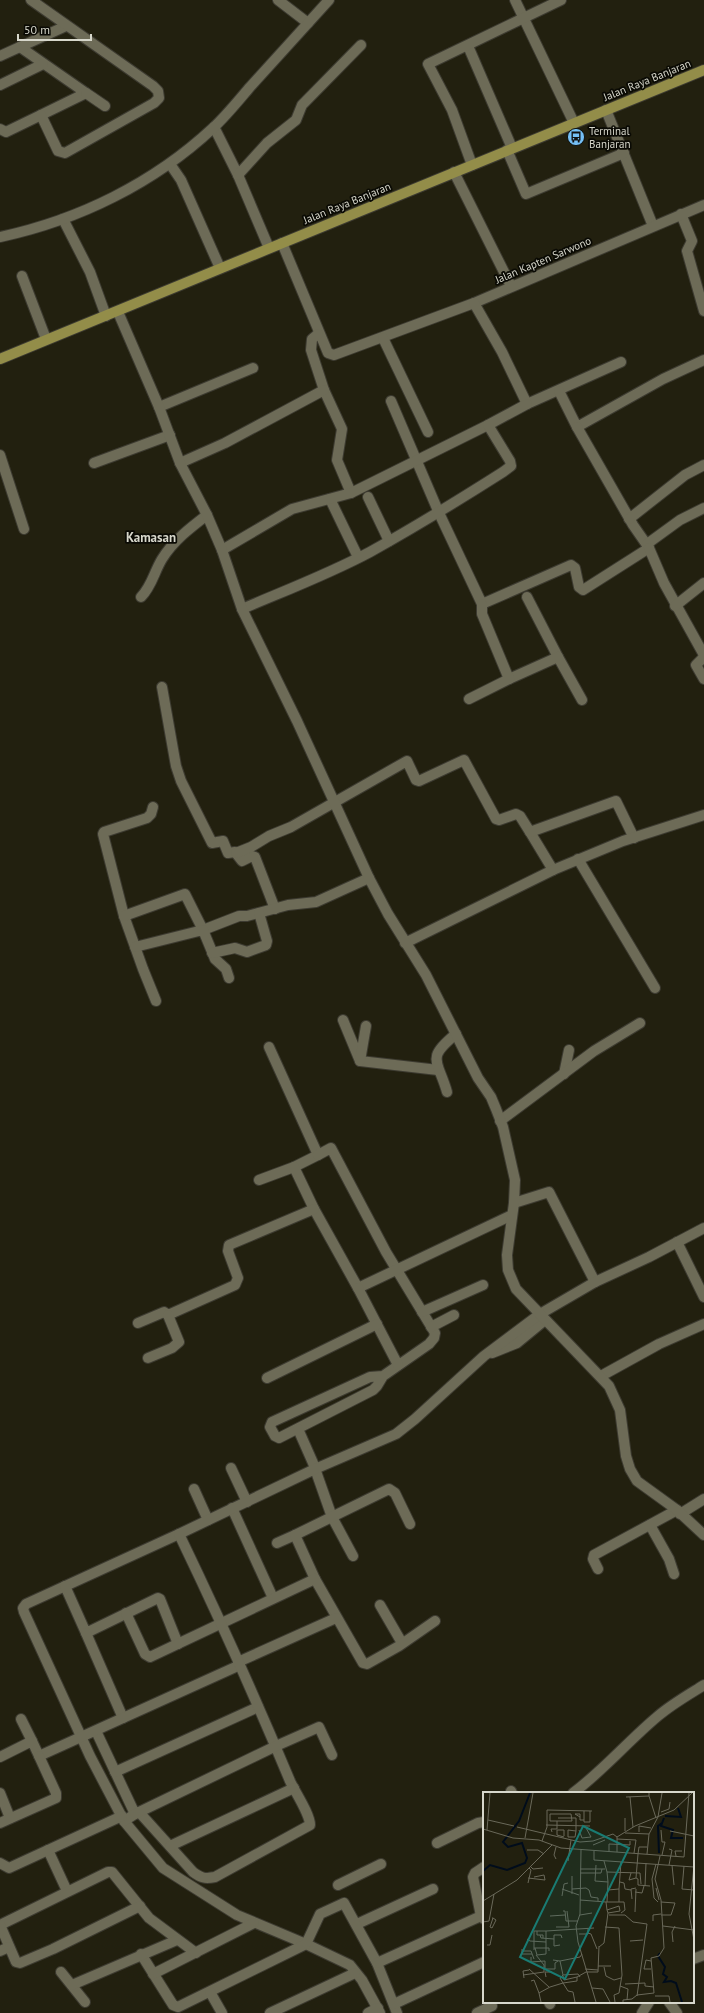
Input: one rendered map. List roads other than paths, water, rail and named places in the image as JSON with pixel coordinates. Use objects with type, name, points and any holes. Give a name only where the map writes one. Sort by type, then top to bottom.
[{"type":"main road","name":"Jalan Raya Banjaran","points":[[0,359],[46,339],[118,312],[220,268],[704,70]]},
{"type":"street","points":[[32,0],[158,91],[158,98],[154,103],[65,153],[58,151],[41,115]]},
{"type":"street","points":[[278,0],[308,23]]},
{"type":"street","points":[[0,237],[26,231],[63,219],[117,196],[170,164],[217,124],[329,0]]},
{"type":"street","points":[[515,0],[574,123]]},
{"type":"street","points":[[472,165],[452,110],[428,64],[561,0]]},
{"type":"street","points":[[0,56],[66,26]]},
{"type":"street","points":[[242,172],[266,143],[296,120],[302,105],[361,45]]},
{"type":"street","points":[[468,46],[526,194],[624,153]]},
{"type":"street","points":[[20,47],[105,106]]},
{"type":"street","points":[[0,85],[43,64]]},
{"type":"street","points":[[0,129],[6,132],[86,93]]},
{"type":"street","points":[[606,110],[653,226]]},
{"type":"street","points":[[217,124],[242,172],[276,245],[315,336],[311,350],[324,390],[342,429],[337,460],[350,493]]},
{"type":"street","points":[[170,164],[181,180],[220,268]]},
{"type":"street","points":[[454,172],[512,286]]},
{"type":"street","name":"Jalan Kapten Sarwono","points":[[315,336],[332,356],[386,337],[474,302],[704,205]]},
{"type":"street","points":[[681,214],[692,241],[687,251],[704,311]]},
{"type":"street","points":[[63,219],[90,272],[106,316]]},
{"type":"street","points":[[22,276],[46,339]]},
{"type":"street","points":[[474,302],[502,352],[527,404]]},
{"type":"street","points":[[118,312],[159,407],[180,463],[207,515],[222,550],[242,609],[334,801],[369,878],[405,943],[426,975],[478,1078],[491,1097],[500,1121],[515,1180],[514,1203],[507,1255],[508,1270],[516,1289],[609,1386],[620,1410],[626,1456],[630,1469],[637,1481],[678,1512],[704,1535]]},
{"type":"street","points":[[386,337],[428,432]]},
{"type":"street","points":[[577,427],[640,389],[704,360]]},
{"type":"street","points":[[222,550],[292,509],[350,493],[416,459],[488,425],[527,404],[621,362]]},
{"type":"street","points":[[159,407],[253,368]]},
{"type":"street","points":[[180,463],[226,444],[324,390]]},
{"type":"street","points":[[559,391],[577,427],[630,519],[648,546],[675,606],[701,641],[704,656],[696,665],[704,679]]},
{"type":"street","points":[[391,401],[439,513],[482,604],[482,614],[509,679]]},
{"type":"street","points":[[242,609],[358,557],[439,513],[511,466],[488,425]]},
{"type":"street","points":[[94,462],[170,435]]},
{"type":"street","points":[[0,455],[2,472],[24,529]]},
{"type":"street","points":[[630,519],[685,475],[704,464]]},
{"type":"street","points":[[368,497],[389,540]]},
{"type":"street","points":[[330,499],[358,557]]},
{"type":"street","points":[[482,604],[571,565],[575,568],[579,587],[583,590],[648,546],[680,520],[704,508]]},
{"type":"street","points":[[141,597],[151,584],[162,560],[174,542],[207,515]]},
{"type":"street","points":[[675,606],[704,583]]},
{"type":"street","points":[[527,597],[582,700]]},
{"type":"street","points":[[469,699],[558,657]]},
{"type":"street","points":[[162,687],[176,766],[181,781],[212,843],[222,840],[228,853],[236,853],[251,847],[269,836],[288,829],[334,801],[404,762],[408,763],[416,780],[419,781],[464,760],[496,819],[499,820],[516,814],[520,816],[552,870]]},
{"type":"street","points":[[530,832],[616,801],[634,838]]},
{"type":"street","points":[[153,807],[151,814],[147,818],[104,832],[103,834],[124,916],[156,1001]]},
{"type":"street","points":[[405,943],[552,870],[634,838],[704,815]]},
{"type":"street","points":[[236,853],[242,861],[252,856],[255,857],[275,909]]},
{"type":"street","points":[[578,859],[655,988]]},
{"type":"street","points":[[135,947],[203,930],[239,916],[247,916],[275,909],[316,902],[369,878]]},
{"type":"street","points":[[124,916],[185,894],[203,930],[212,953],[218,963],[226,969],[229,978]]},
{"type":"street","points":[[212,953],[235,948],[247,952],[266,945],[267,941],[259,913]]},
{"type":"street","points":[[343,1020],[360,1061]]},
{"type":"street","points":[[500,1121],[594,1051],[640,1023]]},
{"type":"street","points":[[360,1061],[366,1026]]},
{"type":"street","points":[[447,1092],[438,1070],[436,1057],[440,1048],[456,1034]]},
{"type":"street","points":[[269,1047],[318,1155]]},
{"type":"street","points":[[564,1074],[569,1050]]},
{"type":"street","points":[[360,1061],[438,1070]]},
{"type":"street","points":[[259,1180],[294,1167],[331,1148],[434,1333],[434,1338],[429,1344],[383,1376],[373,1390],[298,1429],[278,1438],[275,1436],[269,1426],[272,1422],[370,1378],[383,1376]]},
{"type":"street","points":[[294,1167],[314,1209],[358,1288],[398,1365]]},
{"type":"street","points":[[514,1203],[549,1192],[595,1282]]},
{"type":"street","points":[[168,1315],[235,1285],[238,1278],[228,1251],[229,1245],[314,1209]]},
{"type":"street","points":[[358,1288],[512,1215]]},
{"type":"street","points":[[368,2013],[379,2011],[350,1965],[306,1944],[237,1915],[163,1868],[123,1819],[81,1737],[23,1610],[26,1604],[179,1534],[315,1469],[386,1440],[403,1429],[484,1356],[530,1327],[542,1317],[595,1282],[704,1228]]},
{"type":"street","points":[[678,1242],[704,1297]]},
{"type":"street","points":[[422,1312],[483,1285]]},
{"type":"street","points":[[138,1322],[164,1312],[168,1315],[179,1342],[172,1348],[148,1358]]},
{"type":"street","points":[[431,1327],[454,1315]]},
{"type":"street","points":[[267,1378],[377,1324]]},
{"type":"street","points":[[601,1376],[659,1344],[704,1324]]},
{"type":"street","points":[[298,1429],[315,1469],[332,1517],[353,1556]]},
{"type":"street","points":[[231,1468],[247,1502]]},
{"type":"street","points":[[194,1489],[208,1520]]},
{"type":"street","points":[[277,1543],[389,1489],[395,1493],[410,1524]]},
{"type":"street","points":[[598,1569],[593,1559],[594,1555],[665,1517],[704,1499]]},
{"type":"street","points":[[232,1508],[273,1598]]},
{"type":"street","points":[[652,1524],[669,1559],[674,1574]]},
{"type":"street","points":[[96,1730],[115,1772],[137,1813],[200,1878],[207,1879],[215,1877],[310,1825],[309,1819],[258,1708],[222,1624],[179,1534]]},
{"type":"street","points":[[295,1535],[315,1579],[363,1663],[371,1663],[435,1621]]},
{"type":"street","points":[[126,1612],[147,1657],[150,1657],[315,1579]]},
{"type":"street","points":[[65,1586],[123,1718]]},
{"type":"street","points":[[86,1633],[155,1598],[160,1599],[178,1644]]},
{"type":"street","points":[[380,1605],[402,1643]]},
{"type":"street","points":[[39,1756],[336,1618]]},
{"type":"street","points":[[574,1792],[607,1766],[657,1717],[673,1704],[704,1685]]},
{"type":"street","points":[[115,1772],[258,1708]]},
{"type":"street","points":[[0,1823],[56,1798],[56,1793],[20,1719]]},
{"type":"street","points":[[0,1863],[8,1868],[123,1819],[319,1727],[332,1755]]},
{"type":"street","points":[[0,1757],[32,1741]]},
{"type":"street","points":[[170,1846],[294,1788]]},
{"type":"street","points":[[0,1793],[10,1818]]},
{"type":"street","points":[[437,1843],[478,1823],[483,1822]]},
{"type":"street","points":[[48,1850],[67,1892]]},
{"type":"street","points":[[381,1864],[338,1882],[344,1903],[378,1963],[396,2008],[483,1963]]},
{"type":"street","points":[[378,1963],[483,1917],[473,1877],[475,1873],[483,1868]]},
{"type":"street","points":[[140,1906],[53,1950],[20,1963],[16,1962],[5,1949],[0,1925],[108,1872],[112,1872],[140,1906],[149,1918],[176,1940],[196,1953]]},
{"type":"street","points":[[357,1924],[433,1889]]},
{"type":"street","points":[[141,1954],[175,2007],[210,1992],[306,1944],[320,1914],[344,1903]]},
{"type":"street","points":[[153,1974],[254,1923]]},
{"type":"street","points":[[72,1985],[176,1940]]},
{"type":"street","points":[[694,1959],[704,1955]]},
{"type":"street","points":[[61,1972],[85,2002]]},
{"type":"street","points":[[270,2013],[355,1972]]},
{"type":"street","points":[[210,1992],[222,2013]]},
{"type":"street","points":[[642,2013],[648,2003]]},
{"type":"street","points":[[670,2003],[677,2013]]},
{"type":"street","points":[[477,2013],[492,2006]]},
{"type":"place","name":"Terminal Banjaran","points":[[576,137]]},
{"type":"district","name":"Kamasan","points":[[151,537]]}]
